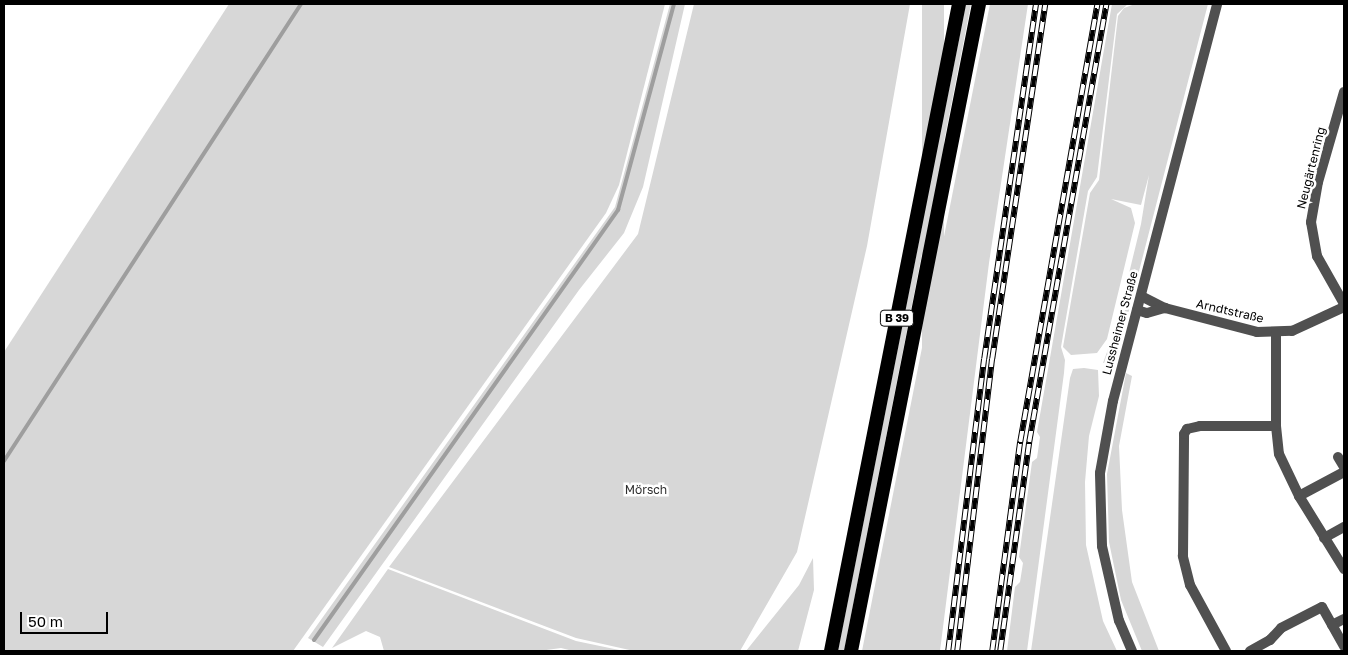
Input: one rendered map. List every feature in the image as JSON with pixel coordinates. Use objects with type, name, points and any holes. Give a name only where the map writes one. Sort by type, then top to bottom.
[{"type":"highway","name":"B 39","points":[[831,651],[959,4]]},
{"type":"highway","name":"B 39","points":[[852,648],[979,4]]},
{"type":"street","name":"Lussheimer Straße","points":[[1132,651],[1118,621],[1109,586],[1099,515],[1105,437],[1217,4]]},
{"type":"street","name":"Neugärtenring","points":[[1344,92],[1318,182],[1311,222],[1317,256],[1344,306]]},
{"type":"street","name":"Arndtstraße","points":[[1140,296],[1166,308],[1257,332],[1276,333],[1308,326],[1344,306]]},
{"type":"street","name":"Arndtstraße","points":[[1137,310],[1147,313],[1166,308]]},
{"type":"street","points":[[1276,333],[1276,426],[1279,454],[1299,496],[1344,569]]},
{"type":"street","points":[[1226,651],[1190,585],[1183,556],[1184,434],[1187,429],[1200,426],[1276,426]]},
{"type":"street","points":[[1338,457],[1344,468]]},
{"type":"street","points":[[1299,496],[1344,472]]},
{"type":"street","points":[[1324,538],[1344,527]]},
{"type":"street","points":[[1250,651],[1270,640],[1281,628],[1322,607],[1344,646]]},
{"type":"street","points":[[1332,625],[1344,619]]},
{"type":"green space","points":[[229,4],[665,4],[619,185],[606,213],[293,651],[4,651],[4,352]]},
{"type":"green space","points":[[670,4],[685,4],[643,187],[624,233],[579,290],[323,647],[308,638],[615,207]]},
{"type":"green space","name":"Mörsch","points":[[694,4],[910,4],[867,246],[797,552],[740,651],[634,651],[576,638],[389,567],[638,234]]},
{"type":"green space","points":[[922,4],[944,4],[944,548],[922,548]]},
{"type":"green space","points":[[966,4],[971,4],[844,651],[838,651]]},
{"type":"green space","points":[[990,4],[1028,4],[989,263],[940,651],[862,651]]},
{"type":"green space","points":[[1112,4],[1128,4],[1117,14],[1097,177],[1088,191],[1061,347],[1065,360],[1064,373],[1027,651],[1007,651],[1015,587],[1020,582],[1023,563],[1019,557],[1032,462],[1037,458],[1040,437],[1037,432]]},
{"type":"green space","points":[[1135,4],[1208,4],[1122,337],[1114,335],[1141,224],[1149,175],[1141,205],[1111,199],[1131,208],[1135,223],[1107,339],[1097,353],[1071,355],[1063,347],[1090,193],[1099,180],[1118,16],[1124,8]]},
{"type":"green space","points":[[1110,344],[1120,346],[1114,360],[1103,363]]},
{"type":"green space","points":[[1073,369],[1098,370],[1099,396],[1089,436],[1085,482],[1086,545],[1103,621],[1117,651],[1031,651],[1070,378]]},
{"type":"green space","points":[[1126,373],[1132,376],[1119,446],[1122,510],[1132,582],[1159,651],[1142,651],[1121,600],[1109,542],[1107,474]]},
{"type":"green space","points":[[813,558],[814,590],[798,651],[746,651],[799,585]]},
{"type":"green space","points":[[388,569],[576,641],[624,651],[573,651],[561,648],[539,651],[384,651],[380,637],[366,631],[332,648]]},
{"type":"waterway","points":[[4,461],[301,4]]},
{"type":"waterway","points":[[314,640],[618,210],[674,4]]},
{"type":"railway","points":[[948,651],[984,359],[1036,4]]},
{"type":"railway","points":[[957,651],[992,359],[1045,4]]},
{"type":"railway","points":[[992,651],[1020,442],[1097,4]]},
{"type":"railway","points":[[1000,651],[1029,442],[1106,4]]}]
